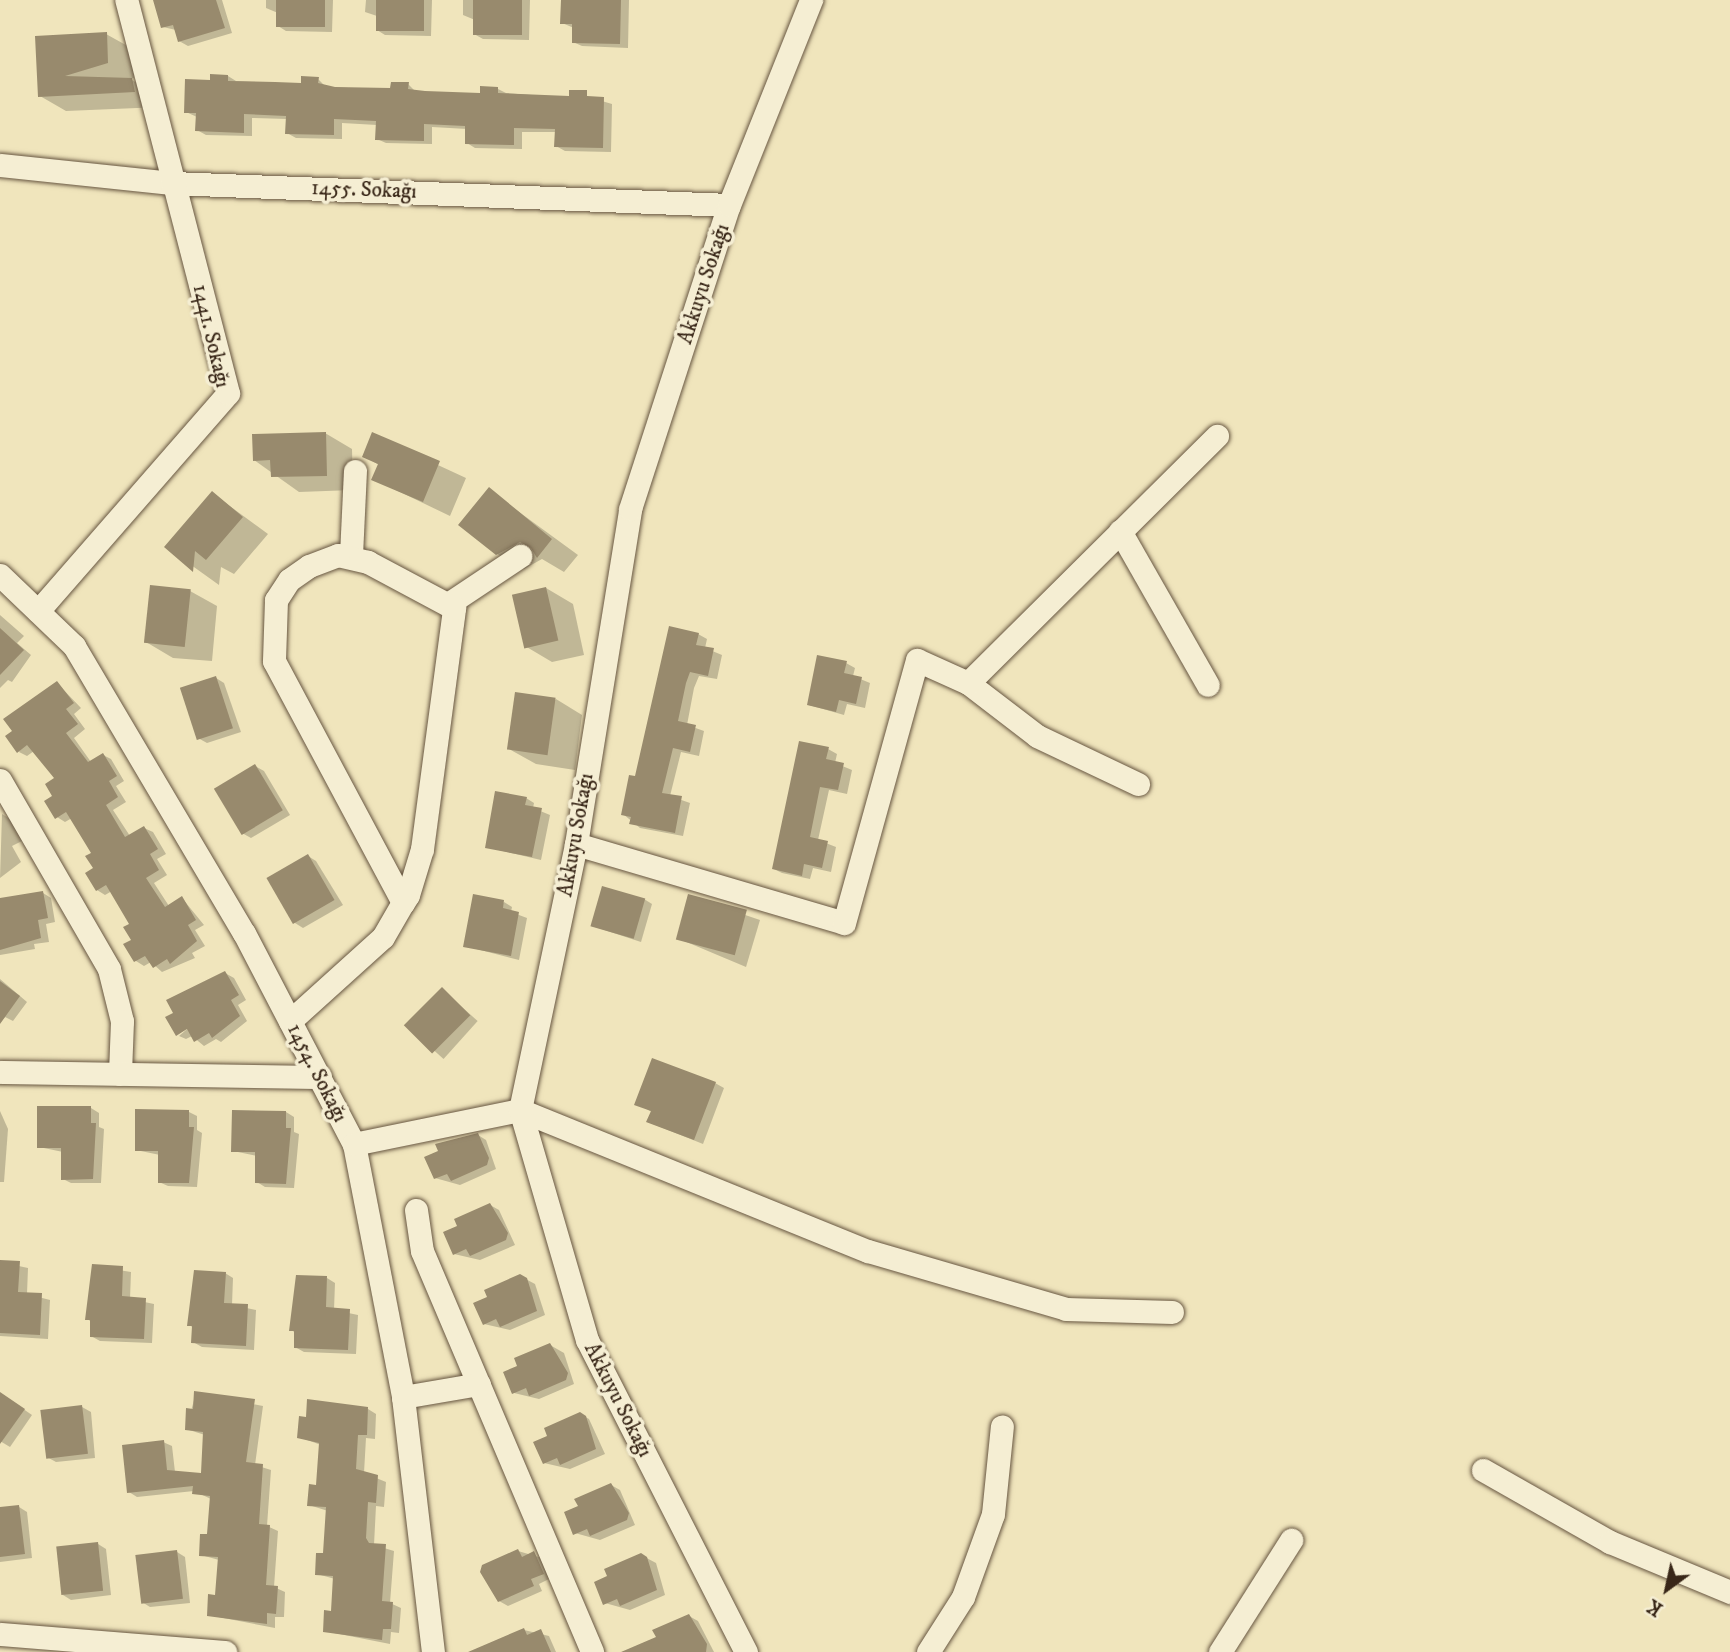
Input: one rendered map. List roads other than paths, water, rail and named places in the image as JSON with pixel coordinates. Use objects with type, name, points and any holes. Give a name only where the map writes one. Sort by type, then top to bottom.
[{"type":"street","name":"1441. Sokağı","points":[[38,611],[228,393],[126,0]]},
{"type":"street","name":"Akkuyu Sokağı","points":[[746,1652],[587,1340],[520,1110],[576,844],[630,509],[729,205],[811,0]]},
{"type":"street","name":"1455. Sokağı","points":[[0,165],[172,183],[729,205]]},
{"type":"street","points":[[968,683],[1217,436]]},
{"type":"street","points":[[351,555],[355,471]]},
{"type":"street","points":[[1121,531],[1208,685]]},
{"type":"street","points":[[290,1021],[383,937],[403,904],[422,849],[454,608],[351,555],[323,559],[289,580],[276,600],[274,661],[403,904]]},
{"type":"street","points":[[447,604],[520,556]]},
{"type":"street","name":"1454. Sokağı","points":[[0,575],[74,646],[244,933],[354,1144],[403,1397],[433,1652]]},
{"type":"street","points":[[576,844],[844,923],[917,660],[968,683],[1037,736],[1138,784]]},
{"type":"street","points":[[0,780],[109,969],[122,1021],[120,1074]]},
{"type":"street","points":[[0,1072],[320,1077]]},
{"type":"street","points":[[354,1144],[520,1110],[868,1251],[1066,1309],[1172,1312]]},
{"type":"street","points":[[416,1210],[422,1251],[592,1652]]},
{"type":"street","points":[[403,1397],[479,1384]]},
{"type":"street","points":[[928,1652],[963,1597],[993,1514],[1002,1426]]},
{"type":"street","points":[[1483,1470],[1610,1542],[1730,1592]]},
{"type":"street","points":[[1220,1652],[1291,1539]]},
{"type":"street","points":[[0,1634],[225,1652]]}]
